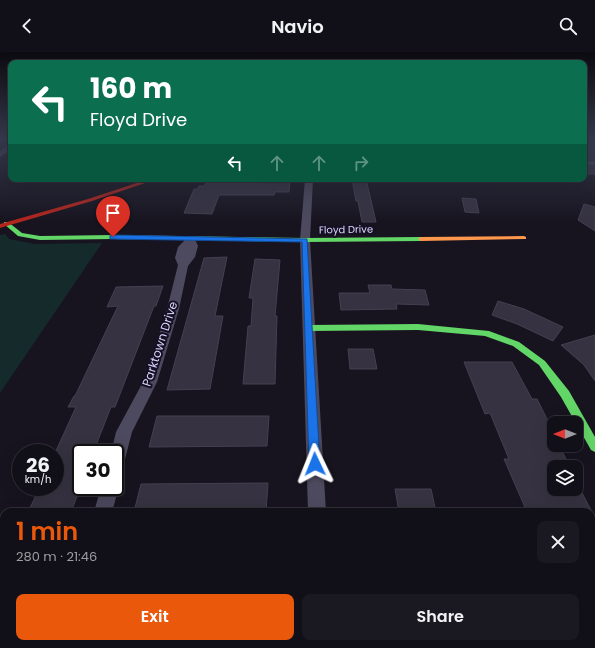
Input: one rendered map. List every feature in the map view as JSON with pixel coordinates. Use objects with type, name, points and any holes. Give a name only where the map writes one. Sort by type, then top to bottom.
[{"type":"street","points":[[2,224],[72,205],[145,182]]},
{"type":"street","points":[[309,182],[305,240],[317,508]]},
{"type":"street","name":"Floyd Drive","points":[[2,224],[20,235],[40,238],[113,237],[305,240],[524,238]]},
{"type":"street","name":"Parktown Drive","points":[[121,444],[124,432],[150,382],[160,353],[173,309],[183,265],[190,257],[193,246],[190,239]]},
{"type":"street","points":[[309,328],[418,327],[486,333],[516,344],[542,363],[565,394],[595,448]]},
{"type":"street","points":[[104,508],[107,496]]},
{"type":"green space","points":[[5,234],[9,239],[35,244],[102,243],[0,393],[0,235]]},
{"type":"building","points":[[587,166],[595,166],[595,174],[587,174]]},
{"type":"building","points":[[290,182],[289,192],[275,192],[274,195],[219,195],[212,214],[184,213],[194,189],[198,189],[199,186],[204,186],[206,183]]},
{"type":"building","points":[[353,182],[367,182],[376,222],[362,222],[358,201],[356,201]]},
{"type":"building","points":[[462,198],[476,199],[479,213],[465,212]]},
{"type":"building","points":[[584,204],[595,207],[595,231],[578,220]]},
{"type":"building","points":[[227,257],[215,316],[223,316],[210,389],[167,390],[204,258]]},
{"type":"building","points":[[255,259],[280,260],[275,316],[277,316],[275,384],[243,384],[248,326],[251,326],[253,298],[249,298]]},
{"type":"building","points":[[368,285],[391,285],[392,289],[425,290],[429,305],[396,304],[397,309],[341,310],[339,293],[370,293]]},
{"type":"building","points":[[163,286],[115,407],[111,407],[97,444],[72,444],[72,496],[77,496],[73,508],[30,508],[36,496],[64,496],[64,444],[59,444],[76,407],[68,407],[75,396],[118,306],[107,307],[116,287]]},
{"type":"building","points":[[498,301],[524,309],[563,327],[553,341],[517,324],[492,315]]},
{"type":"building","points":[[595,335],[595,381],[584,365],[561,345]]},
{"type":"building","points":[[348,349],[373,349],[377,369],[350,369]]},
{"type":"building","points":[[464,362],[512,362],[532,399],[537,399],[547,419],[547,452],[562,452],[566,460],[547,460],[547,496],[583,496],[583,495],[590,508],[525,508],[504,459],[509,459],[490,413],[485,414]]},
{"type":"building","points":[[157,416],[269,416],[267,446],[149,447]]},
{"type":"building","points":[[268,483],[266,508],[135,508],[141,484]]},
{"type":"building","points":[[395,489],[431,489],[435,508],[398,508]]},
{"type":"traffic: fast","points":[[6,223],[20,235],[40,238],[113,237],[305,240],[421,239]]},
{"type":"traffic: fast","points":[[309,328],[418,327],[486,333],[516,344],[542,363],[565,394],[595,447]]},
{"type":"traffic: slow","points":[[421,239],[524,238]]},
{"type":"traffic: jam","points":[[0,226],[90,200],[145,182]]},
{"type":"route","points":[[113,237],[305,240],[315,464]]}]
